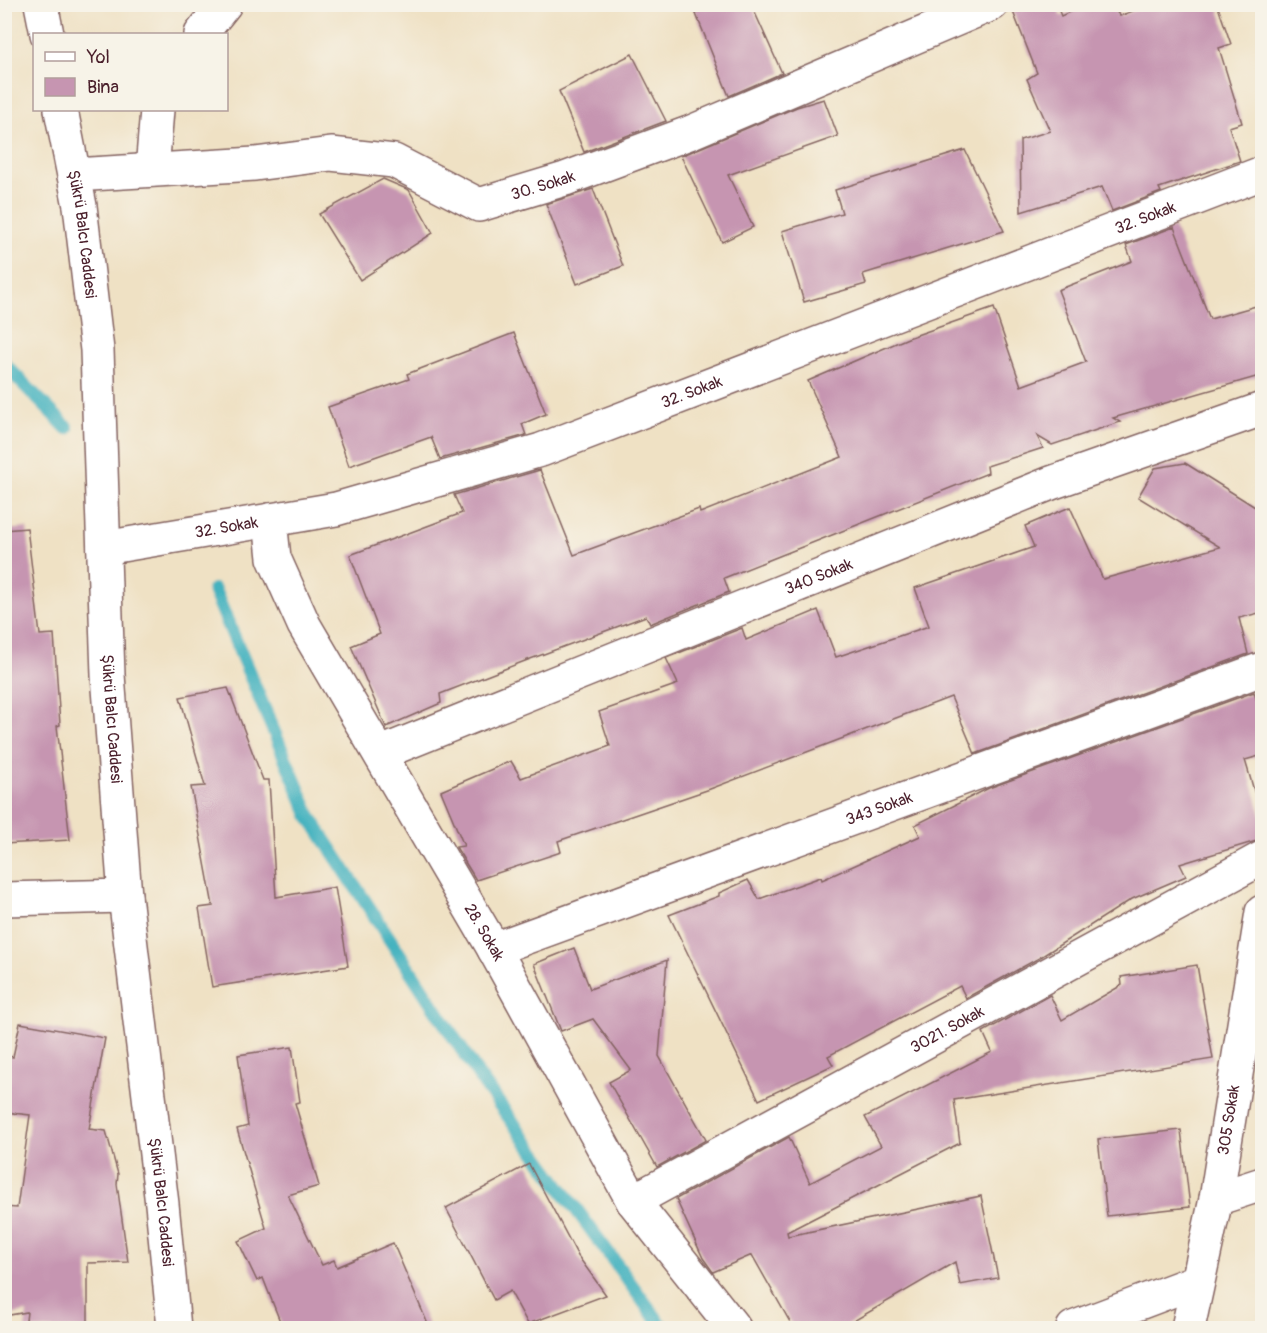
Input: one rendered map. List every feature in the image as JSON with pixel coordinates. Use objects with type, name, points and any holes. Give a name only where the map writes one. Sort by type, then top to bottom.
[{"type":"street","points":[[42,4],[47,33]]},
{"type":"street","points":[[202,33],[225,4]]},
{"type":"street","name":"30. Sokak","points":[[74,175],[255,164],[331,154],[394,161],[479,205],[565,179],[689,133],[992,4]]},
{"type":"street","name":"Şükrü Balcı Caddesi","points":[[62,111],[74,175],[97,350],[108,675],[125,896],[174,1329]]},
{"type":"street","points":[[152,170],[157,111]]},
{"type":"street","name":"32. Sokak","points":[[104,548],[336,509],[542,450],[1263,173]]},
{"type":"street","name":"340 Sokak","points":[[381,753],[1051,483],[1263,409]]},
{"type":"street","name":"28. Sokak","points":[[270,519],[274,558],[304,625],[494,949],[633,1201],[734,1329]]},
{"type":"street","name":"343 Sokak","points":[[494,949],[1263,669]]},
{"type":"street","name":"3021. Sokak","points":[[633,1201],[1263,858]]},
{"type":"street","points":[[4,899],[125,896]]},
{"type":"street","name":"305 Sokak","points":[[1188,1329],[1216,1199],[1263,912]]},
{"type":"street","points":[[1216,1199],[1263,1184]]},
{"type":"street","points":[[1073,1329],[1197,1281]]},
{"type":"building","points":[[692,4],[751,4],[782,73],[729,96]]},
{"type":"building","points":[[1010,4],[1056,4],[1061,16],[1087,4],[1110,4],[1120,16],[1150,4],[1217,4],[1231,44],[1219,48],[1242,123],[1229,127],[1240,161],[1159,188],[1161,192],[1112,211],[1102,187],[1021,212],[1020,140],[1050,131],[1027,79],[1037,73]]},
{"type":"building","points":[[632,54],[666,121],[584,152],[559,91]]},
{"type":"building","points":[[824,99],[838,136],[728,175],[753,227],[722,242],[681,156],[797,107]]},
{"type":"building","points":[[965,150],[1004,231],[863,274],[866,284],[804,302],[782,231],[842,213],[835,190]]},
{"type":"building","points":[[383,179],[409,190],[433,233],[360,280],[319,214]]},
{"type":"building","points":[[593,189],[623,266],[577,284],[546,204]]},
{"type":"building","points":[[1174,227],[1210,319],[1263,304],[1263,375],[1113,418],[1120,422],[1052,445],[1037,436],[1043,448],[987,466],[988,473],[724,578],[729,592],[650,624],[646,616],[440,694],[441,703],[386,727],[351,646],[380,634],[350,555],[462,513],[454,495],[540,470],[574,555],[699,509],[700,513],[842,457],[808,381],[908,338],[994,308],[1021,386],[1086,362],[1058,290],[1132,261],[1126,245]]},
{"type":"building","points":[[514,333],[546,414],[522,424],[526,435],[440,459],[431,437],[349,466],[328,407],[409,379],[407,374]]},
{"type":"building","points":[[1185,463],[1263,512],[1263,612],[1239,618],[1248,654],[975,754],[951,697],[710,789],[558,841],[561,852],[476,880],[456,847],[464,846],[441,791],[511,761],[521,778],[610,746],[599,712],[678,684],[666,658],[742,628],[746,640],[818,610],[836,657],[929,626],[915,588],[1034,547],[1025,526],[1070,507],[1103,579],[1220,547],[1138,497],[1155,468]]},
{"type":"building","points":[[27,528],[40,635],[54,634],[60,725],[57,726],[70,840],[4,844],[4,530]]},
{"type":"building","points":[[228,688],[263,780],[269,780],[276,897],[335,887],[348,966],[212,987],[199,908],[213,906],[191,787],[205,786],[180,697]]},
{"type":"building","points":[[1254,692],[1263,719],[1263,755],[1245,760],[1263,821],[1263,839],[1180,864],[1186,876],[1132,899],[1039,958],[966,998],[960,986],[828,1056],[833,1065],[759,1100],[669,915],[719,896],[719,893],[748,880],[759,899],[821,877],[822,880],[920,836],[915,825],[989,788]]},
{"type":"building","points":[[574,948],[590,989],[667,960],[659,1056],[706,1140],[657,1167],[609,1082],[631,1070],[593,1019],[561,1031],[534,964]]},
{"type":"building","points":[[1197,965],[1213,1059],[954,1100],[960,1143],[787,1232],[788,1236],[981,1196],[998,1278],[960,1285],[955,1262],[840,1329],[794,1329],[752,1255],[713,1272],[703,1258],[676,1199],[789,1137],[810,1183],[881,1146],[865,1117],[992,1052],[983,1032],[1050,995],[1062,1020],[1122,985],[1121,977]]},
{"type":"building","points":[[20,1023],[105,1038],[89,1129],[106,1131],[118,1174],[117,1184],[128,1262],[88,1263],[88,1329],[25,1329],[27,1312],[4,1316],[4,1207],[17,1208],[30,1115],[4,1112],[4,1055],[13,1057]]},
{"type":"building","points":[[292,1047],[300,1102],[295,1103],[319,1186],[288,1195],[322,1265],[334,1260],[337,1267],[393,1243],[430,1329],[283,1329],[263,1278],[257,1281],[238,1241],[266,1228],[237,1129],[248,1126],[238,1055]]},
{"type":"building","points":[[1181,1130],[1190,1207],[1107,1216],[1098,1139]]},
{"type":"building","points":[[529,1164],[578,1256],[606,1295],[528,1324],[510,1291],[494,1300],[446,1208]]},
{"type":"waterway","points":[[4,364],[67,428]]},
{"type":"waterway","points":[[214,590],[310,817],[481,1079],[663,1328]]}]
